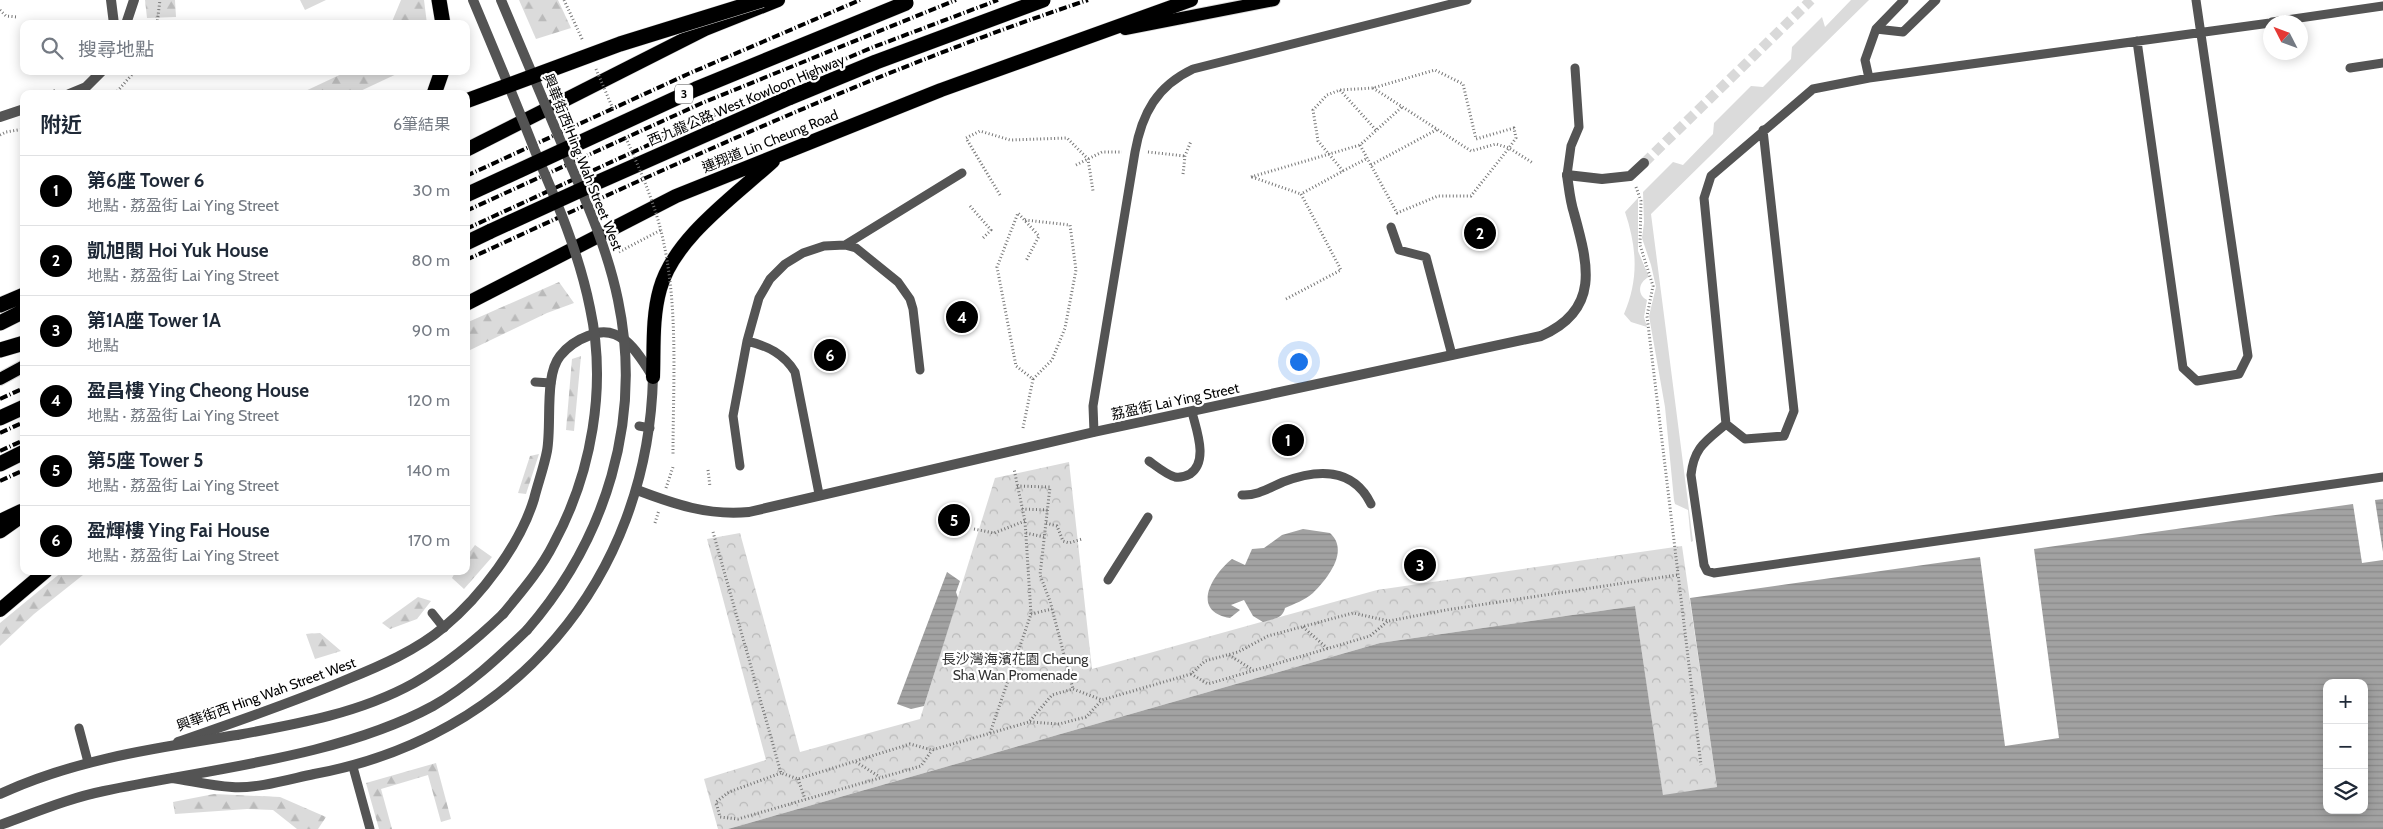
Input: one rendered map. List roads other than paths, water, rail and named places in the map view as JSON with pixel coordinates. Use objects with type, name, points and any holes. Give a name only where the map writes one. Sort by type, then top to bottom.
[{"type":"highway","points":[[439,0],[442,20]]},
{"type":"highway","points":[[470,148],[761,0]]},
{"type":"highway","points":[[470,100],[620,44],[761,0]]},
{"type":"highway","points":[[705,29],[778,0]]},
{"type":"highway","name":"西九龍公路 West Kowloon Highway","points":[[470,193],[696,89],[913,0]]},
{"type":"highway","name":"西九龍公路 West Kowloon Highway","points":[[470,241],[774,104],[876,62],[1043,0]]},
{"type":"highway","name":"連翔道 Lin Cheung Road","points":[[470,302],[676,196],[941,90],[1191,0]]},
{"type":"highway","points":[[435,90],[441,75]]},
{"type":"highway","points":[[653,377],[656,312],[660,288],[668,266],[680,246],[782,153]]},
{"type":"highway","points":[[0,305],[20,296]]},
{"type":"highway","points":[[0,323],[20,313]]},
{"type":"highway","points":[[0,350],[20,344]]},
{"type":"highway","points":[[0,418],[20,409]]},
{"type":"highway","points":[[0,464],[20,454]]},
{"type":"highway","points":[[0,521],[20,514]]},
{"type":"highway","points":[[0,530],[20,515]]},
{"type":"highway","points":[[0,610],[41,575]]},
{"type":"main road","name":"連翔道 Lin Cheung Road","points":[[1096,34],[1274,0]]},
{"type":"main road","points":[[0,379],[20,368]]},
{"type":"street","points":[[111,0],[114,20]]},
{"type":"street","points":[[127,20],[134,0]]},
{"type":"street","name":"興華街西 Hing Wah Street West","points":[[0,794],[39,778],[88,762],[300,724],[353,709],[413,683],[466,648],[503,614],[532,580],[554,544],[582,479],[595,417],[597,370],[591,310],[566,226],[473,0]]},
{"type":"street","name":"興華街西 Hing Wah Street West","points":[[0,825],[101,791],[299,752],[369,733],[433,706],[487,669],[527,630],[549,605],[570,574],[599,516],[610,485],[623,427],[625,352],[618,300],[604,248],[502,0]]},
{"type":"street","points":[[80,90],[86,88],[98,75]]},
{"type":"street","points":[[0,117],[20,110]]},
{"type":"street","points":[[1567,175],[1602,179],[1630,176],[1644,163]]},
{"type":"street","name":"荔盈街 Lai Ying Street","points":[[637,490],[693,509],[730,514],[749,512],[819,494],[1094,432],[1541,336],[1565,323],[1576,310],[1583,296],[1587,277],[1586,261],[1573,210],[1567,175]]},
{"type":"street","name":"興華街西 Hing Wah Street West","points":[[160,748],[284,705],[383,664],[444,628],[491,578],[514,543],[533,501],[547,452],[551,419],[550,383],[553,368],[560,356],[569,347],[592,334],[605,332],[619,335],[639,353],[653,377],[650,428],[637,490],[619,538],[581,608],[530,667],[503,691],[449,728],[416,744],[353,767],[233,788],[172,778]]},
{"type":"lane","points":[[1094,432],[1093,406],[1135,152],[1141,122],[1156,96],[1179,75],[1192,69],[1466,0]]},
{"type":"lane","points":[[1869,78],[1865,60],[1876,29],[1904,0]]},
{"type":"lane","points":[[1876,29],[1904,32],[1936,0]]},
{"type":"lane","points":[[2137,41],[2183,368],[2197,381],[2239,374],[2248,356],[2196,0]]},
{"type":"lane","points":[[2308,17],[2383,6]]},
{"type":"lane","points":[[1763,130],[1794,411],[1784,436],[1746,439],[1726,424],[1704,198],[1711,176],[1763,130],[1812,89],[1869,78],[2263,24]]},
{"type":"lane","points":[[2350,68],[2383,63]]},
{"type":"lane","points":[[1567,175],[1571,146],[1579,127],[1575,68]]},
{"type":"lane","points":[[845,245],[962,173]]},
{"type":"lane","points":[[1392,228],[1399,250],[1426,257],[1452,355]]},
{"type":"lane","points":[[740,466],[734,416],[747,341],[759,298],[770,280],[785,264],[810,250],[824,246],[845,245],[862,251],[905,290],[913,309],[920,370]]},
{"type":"lane","points":[[747,341],[770,348],[781,355],[790,363],[795,372],[819,494]]},
{"type":"lane","points":[[535,382],[550,383]]},
{"type":"lane","points":[[1149,461],[1172,480],[1195,470],[1200,451],[1192,412]]},
{"type":"lane","points":[[1726,424],[1700,446],[1692,460],[1691,475],[1704,564],[1708,571],[1714,573],[2383,477]]},
{"type":"lane","points":[[638,426],[650,428]]},
{"type":"lane","points":[[1195,470],[1204,475]]},
{"type":"lane","points":[[1242,495],[1258,494],[1299,478],[1328,474],[1340,475],[1352,480],[1361,487],[1371,504]]},
{"type":"lane","points":[[1108,580],[1148,517]]},
{"type":"lane","points":[[432,613],[444,628]]},
{"type":"lane","points":[[79,728],[88,762]]},
{"type":"lane","points":[[353,767],[370,829]]},
{"type":"tunnel","points":[[1644,163],[1811,0]]},
{"type":"railway","points":[[470,174],[688,74],[860,0]]},
{"type":"railway","points":[[470,209],[702,103],[956,0]]},
{"type":"railway","points":[[470,227],[709,117],[871,48],[998,0]]},
{"type":"railway","points":[[470,258],[774,121],[929,57],[1088,0]]},
{"type":"railway","points":[[0,399],[20,390]]},
{"type":"railway","points":[[0,433],[20,424]]},
{"type":"railway","points":[[0,451],[20,442]]},
{"type":"railway","points":[[0,481],[20,472]]},
{"type":"place","name":"凱旭閣 Hoi Yuk House","points":[[1480,233]]},
{"type":"place","name":"盈昌樓 Ying Cheong House","points":[[962,317]]},
{"type":"place","name":"盈輝樓 Ying Fai House","points":[[830,355]]},
{"type":"place","name":"第6座 Tower 6","points":[[1288,440]]},
{"type":"place","name":"第5座 Tower 5","points":[[954,520]]},
{"type":"place","name":"第1A座 Tower 1A","points":[[1420,565]]},
{"type":"park label","name":"長沙灣海濱花園 Cheung Sha Wan Promenade","points":[[1015,668]]}]
